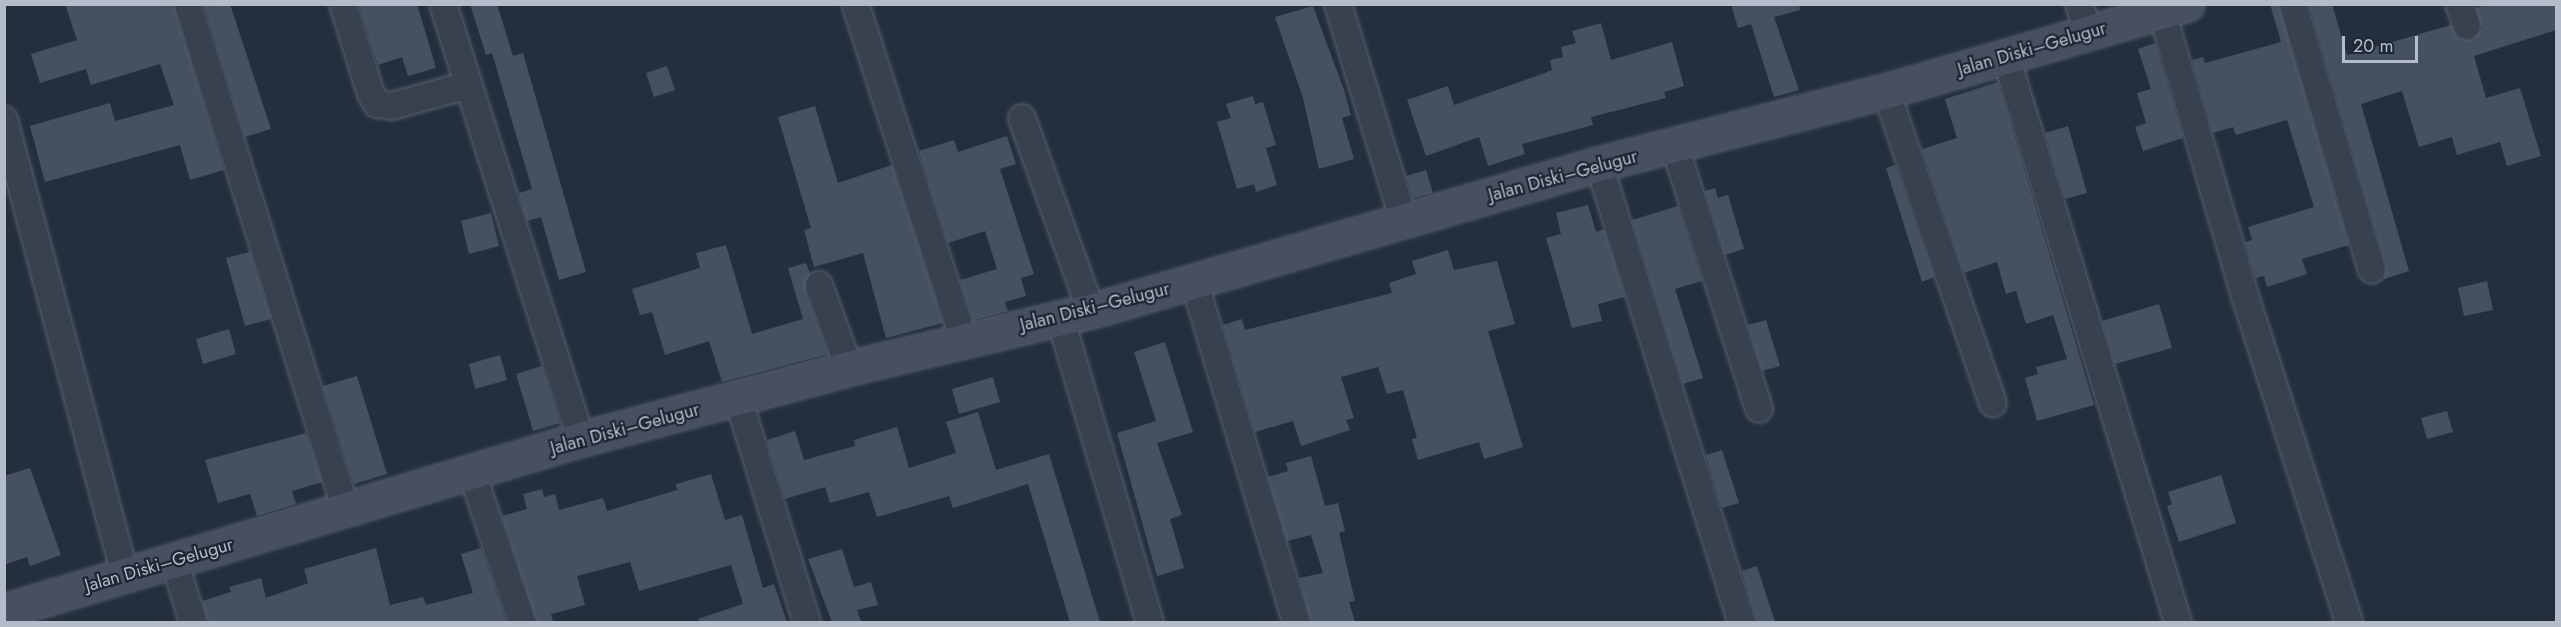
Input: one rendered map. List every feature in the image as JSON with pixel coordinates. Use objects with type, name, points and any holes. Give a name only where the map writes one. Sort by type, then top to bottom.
[{"type":"main road","name":"Jalan Diski–Gelugur","points":[[4,611],[581,439],[849,368],[1075,314],[1599,164],[1675,147],[1887,92],[2006,57],[2084,19],[2174,8]]},
{"type":"street","points":[[188,4],[346,510]]},
{"type":"street","points":[[343,4],[371,94],[377,104],[392,106],[468,85]]},
{"type":"street","points":[[443,4],[581,439]]},
{"type":"street","points":[[1338,4],[1404,221]]},
{"type":"street","points":[[2293,4],[2372,270]]},
{"type":"street","points":[[856,6],[964,340]]},
{"type":"street","points":[[2174,8],[2246,299],[2349,622]]},
{"type":"street","points":[[2006,57],[2178,622]]},
{"type":"street","points":[[1887,92],[1993,403]]},
{"type":"street","points":[[1022,118],[1075,314],[1150,622]]},
{"type":"street","points":[[4,120],[125,575]]},
{"type":"street","points":[[1675,147],[1759,409]]},
{"type":"street","points":[[1599,164],[1742,622]]},
{"type":"street","points":[[1194,281],[1296,622]]},
{"type":"street","points":[[819,285],[849,368]]},
{"type":"street","points":[[738,398],[807,622]]},
{"type":"street","points":[[472,473],[522,622]]},
{"type":"street","points":[[174,560],[193,622]]},
{"type":"building","points":[[65,4],[173,4],[224,170],[190,180],[180,145],[45,182],[30,126],[110,103],[115,121],[174,105],[160,64],[91,85],[86,69],[40,83],[31,54],[77,40]]},
{"type":"building","points":[[204,4],[230,4],[271,129],[245,137]]},
{"type":"building","points":[[359,4],[417,4],[436,68],[408,76],[402,57],[378,65]]},
{"type":"building","points":[[470,4],[497,4],[513,56],[523,53],[586,272],[559,280],[541,217],[527,221],[519,193],[532,189],[492,53],[486,55]]},
{"type":"building","points":[[1731,4],[1799,4],[1800,10],[1774,17],[1799,90],[1774,97],[1751,24],[1738,28]]},
{"type":"building","points":[[2270,4],[2278,4],[2349,245],[2302,259],[2307,274],[2267,287],[2264,276],[2256,278],[2245,242],[2252,240],[2248,227],[2314,207],[2287,120],[2236,135],[2233,127],[2213,133],[2192,60],[2203,57],[2205,63],[2281,42]]},
{"type":"building","points":[[2309,4],[2332,4],[2347,55],[2451,25],[2458,38],[2472,40],[2482,28],[2476,8],[2489,4],[2556,4],[2556,30],[2474,56],[2486,98],[2520,88],[2541,156],[2507,166],[2500,142],[2457,155],[2452,137],[2419,147],[2402,91],[2361,104],[2409,271],[2384,279],[2386,266]]},
{"type":"building","points":[[1313,6],[1351,115],[1342,118],[1354,159],[1319,169],[1303,98],[1275,17]]},
{"type":"building","points":[[1601,23],[1611,60],[1672,42],[1684,86],[1664,92],[1666,98],[1591,117],[1593,125],[1522,144],[1525,154],[1488,166],[1479,137],[1426,156],[1407,100],[1448,86],[1454,105],[1542,74],[1552,70],[1550,60],[1563,57],[1561,47],[1576,43],[1572,31]]},
{"type":"building","points":[[2155,43],[2183,138],[2143,151],[2135,127],[2146,123],[2137,93],[2151,89],[2138,49]]},
{"type":"building","points":[[667,66],[675,90],[654,97],[646,73]]},
{"type":"building","points":[[1998,82],[2094,405],[2037,421],[2025,378],[2038,374],[2036,367],[2067,359],[2053,315],[2026,324],[2016,291],[2006,294],[1997,262],[1964,273],[1922,149],[1957,138],[1945,99]]},
{"type":"building","points":[[1253,96],[1255,104],[1263,102],[1276,145],[1266,148],[1277,185],[1256,192],[1254,184],[1237,189],[1217,122],[1231,118],[1226,104]]},
{"type":"building","points":[[815,106],[838,183],[892,165],[943,323],[886,338],[863,253],[814,267],[804,230],[811,228],[778,117]]},
{"type":"building","points":[[2068,126],[2087,193],[2065,199],[2045,133]]},
{"type":"building","points":[[1007,136],[1016,164],[1000,169],[1034,274],[1021,278],[1026,296],[1005,302],[1008,311],[973,320],[960,280],[997,269],[985,231],[948,243],[919,151],[954,140],[958,152]]},
{"type":"building","points":[[1895,165],[1934,277],[1922,282],[1886,168]]},
{"type":"building","points":[[1426,170],[1433,193],[1413,198],[1406,176]]},
{"type":"building","points":[[1715,188],[1718,198],[1728,195],[1744,249],[1725,255],[1705,191]]},
{"type":"building","points":[[1588,205],[1596,232],[1604,229],[1625,297],[1598,304],[1602,321],[1572,328],[1546,238],[1561,234],[1556,213]]},
{"type":"building","points":[[1678,206],[1702,281],[1675,289],[1703,378],[1683,384],[1632,220]]},
{"type":"building","points":[[491,213],[499,246],[469,254],[461,221]]},
{"type":"building","points":[[726,245],[752,334],[803,319],[788,268],[806,263],[810,274],[805,290],[828,354],[722,382],[709,341],[665,355],[652,312],[640,315],[632,289],[700,268],[696,253]]},
{"type":"building","points":[[1448,250],[1454,270],[1497,261],[1515,324],[1488,331],[1523,447],[1484,459],[1479,442],[1418,460],[1412,439],[1417,438],[1403,390],[1387,394],[1378,367],[1341,377],[1354,418],[1346,420],[1350,430],[1301,446],[1293,421],[1255,432],[1223,325],[1242,319],[1245,330],[1392,293],[1389,283],[1416,274],[1412,261]]},
{"type":"building","points":[[250,252],[271,319],[245,326],[226,258]]},
{"type":"building","points":[[2487,281],[2493,310],[2464,316],[2458,288]]},
{"type":"building","points":[[2159,304],[2172,348],[2115,364],[2102,321]]},
{"type":"building","points":[[1766,320],[1780,366],[1762,371],[1748,325]]},
{"type":"building","points":[[229,329],[236,354],[203,364],[196,339]]},
{"type":"building","points":[[1165,342],[1193,432],[1157,443],[1182,515],[1170,519],[1184,568],[1157,576],[1117,433],[1156,421],[1134,352]]},
{"type":"building","points":[[500,355],[507,380],[475,389],[469,364]]},
{"type":"building","points":[[542,366],[560,423],[533,431],[516,374]]},
{"type":"building","points":[[357,376],[387,474],[354,484],[323,386]]},
{"type":"building","points":[[993,377],[1000,402],[959,414],[952,389]]},
{"type":"building","points":[[2447,411],[2453,432],[2427,439],[2421,418]]},
{"type":"building","points":[[978,412],[996,470],[1049,454],[1100,622],[1070,622],[1028,484],[953,508],[949,496],[877,517],[869,492],[830,503],[825,487],[785,499],[767,440],[795,431],[804,460],[855,446],[854,440],[897,427],[909,468],[956,453],[946,422]]},
{"type":"building","points":[[306,433],[322,482],[292,491],[296,504],[257,516],[250,494],[218,503],[205,460]]},
{"type":"building","points":[[1722,450],[1739,503],[1722,508],[1706,455]]},
{"type":"building","points":[[1311,456],[1325,506],[1338,503],[1345,531],[1339,533],[1355,601],[1349,602],[1355,622],[1311,622],[1299,578],[1323,573],[1311,535],[1287,541],[1268,477],[1288,471],[1286,463]]},
{"type":"building","points":[[30,468],[61,555],[30,566],[27,557],[4,565],[4,476]]},
{"type":"building","points":[[711,474],[725,520],[742,515],[763,588],[774,584],[787,622],[699,622],[698,619],[743,604],[731,565],[639,591],[630,562],[577,576],[585,605],[551,614],[553,622],[537,622],[502,516],[527,509],[523,494],[542,489],[544,497],[555,494],[559,510],[603,498],[607,511],[677,490],[676,484]]},
{"type":"building","points":[[2221,475],[2236,523],[2179,542],[2167,506],[2172,504],[2168,492]]},
{"type":"building","points":[[376,548],[390,605],[423,597],[426,605],[473,593],[461,554],[481,548],[506,622],[208,622],[202,601],[231,592],[229,587],[261,578],[266,598],[308,583],[304,569]]},
{"type":"building","points":[[842,549],[854,587],[871,582],[878,605],[857,610],[861,622],[832,622],[808,559]]},
{"type":"building","points":[[1757,566],[1775,622],[1757,622],[1742,571]]}]
